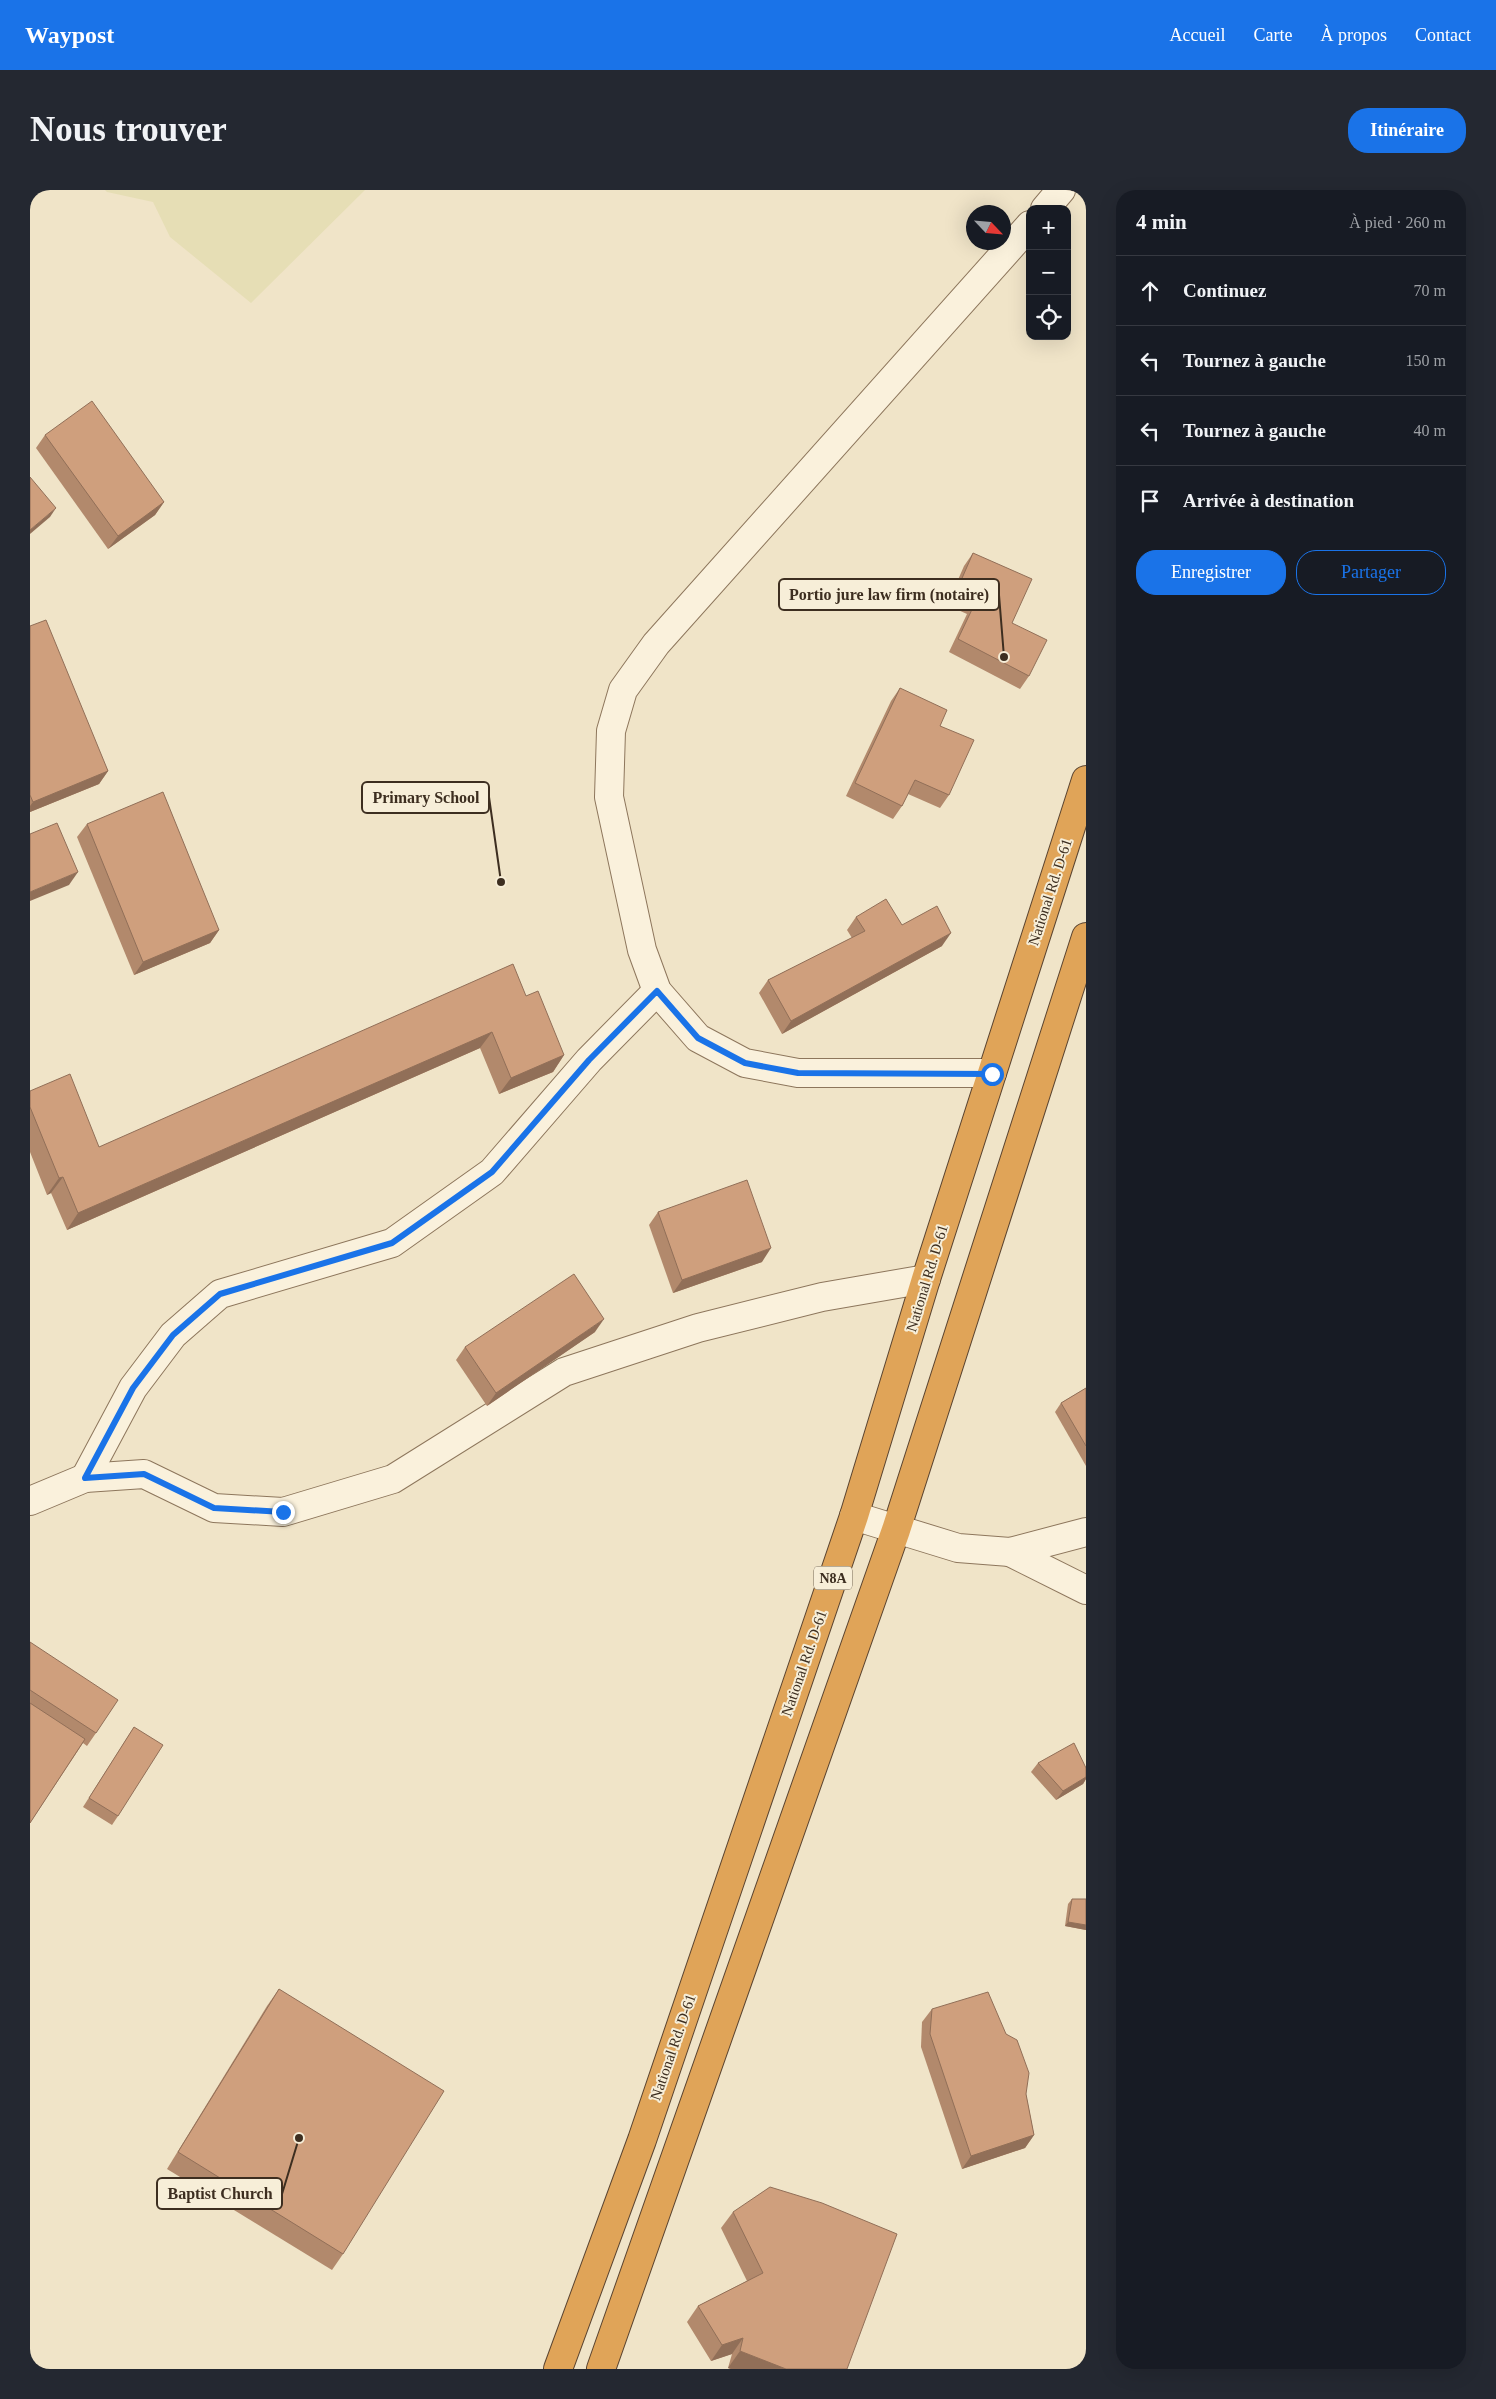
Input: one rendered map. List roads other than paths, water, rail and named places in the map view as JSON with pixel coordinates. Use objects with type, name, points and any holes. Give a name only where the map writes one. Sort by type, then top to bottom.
[{"type":"highway","name":"National Rd. D-61","points":[[558,2369],[642,2140],[854,1516],[926,1279],[1086,780]]},
{"type":"highway","points":[[602,2369],[896,1530],[1086,937]]},
{"type":"street","points":[[1048,205],[1061,190]]},
{"type":"street","points":[[992,1074],[798,1073],[745,1063],[698,1038],[657,991],[642,950],[609,796],[611,731],[623,690],[656,644],[1026,229]]},
{"type":"street","points":[[85,1478],[138,1381],[173,1335],[220,1294],[392,1243],[492,1172],[589,1060],[657,991]]},
{"type":"street","points":[[30,1501],[85,1478],[144,1474],[214,1508],[283,1512],[393,1479],[564,1372],[707,1326],[822,1297],[926,1279]]},
{"type":"street","points":[[854,1516],[958,1548],[1010,1552],[1086,1532]]},
{"type":"street","points":[[1010,1552],[1086,1590]]},
{"type":"place","name":"Portio jure law firm (notaire)","points":[[1004,657]]},
{"type":"place","name":"Primary School","points":[[501,882]]},
{"type":"place","name":"Baptist Church","points":[[299,2138]]}]
